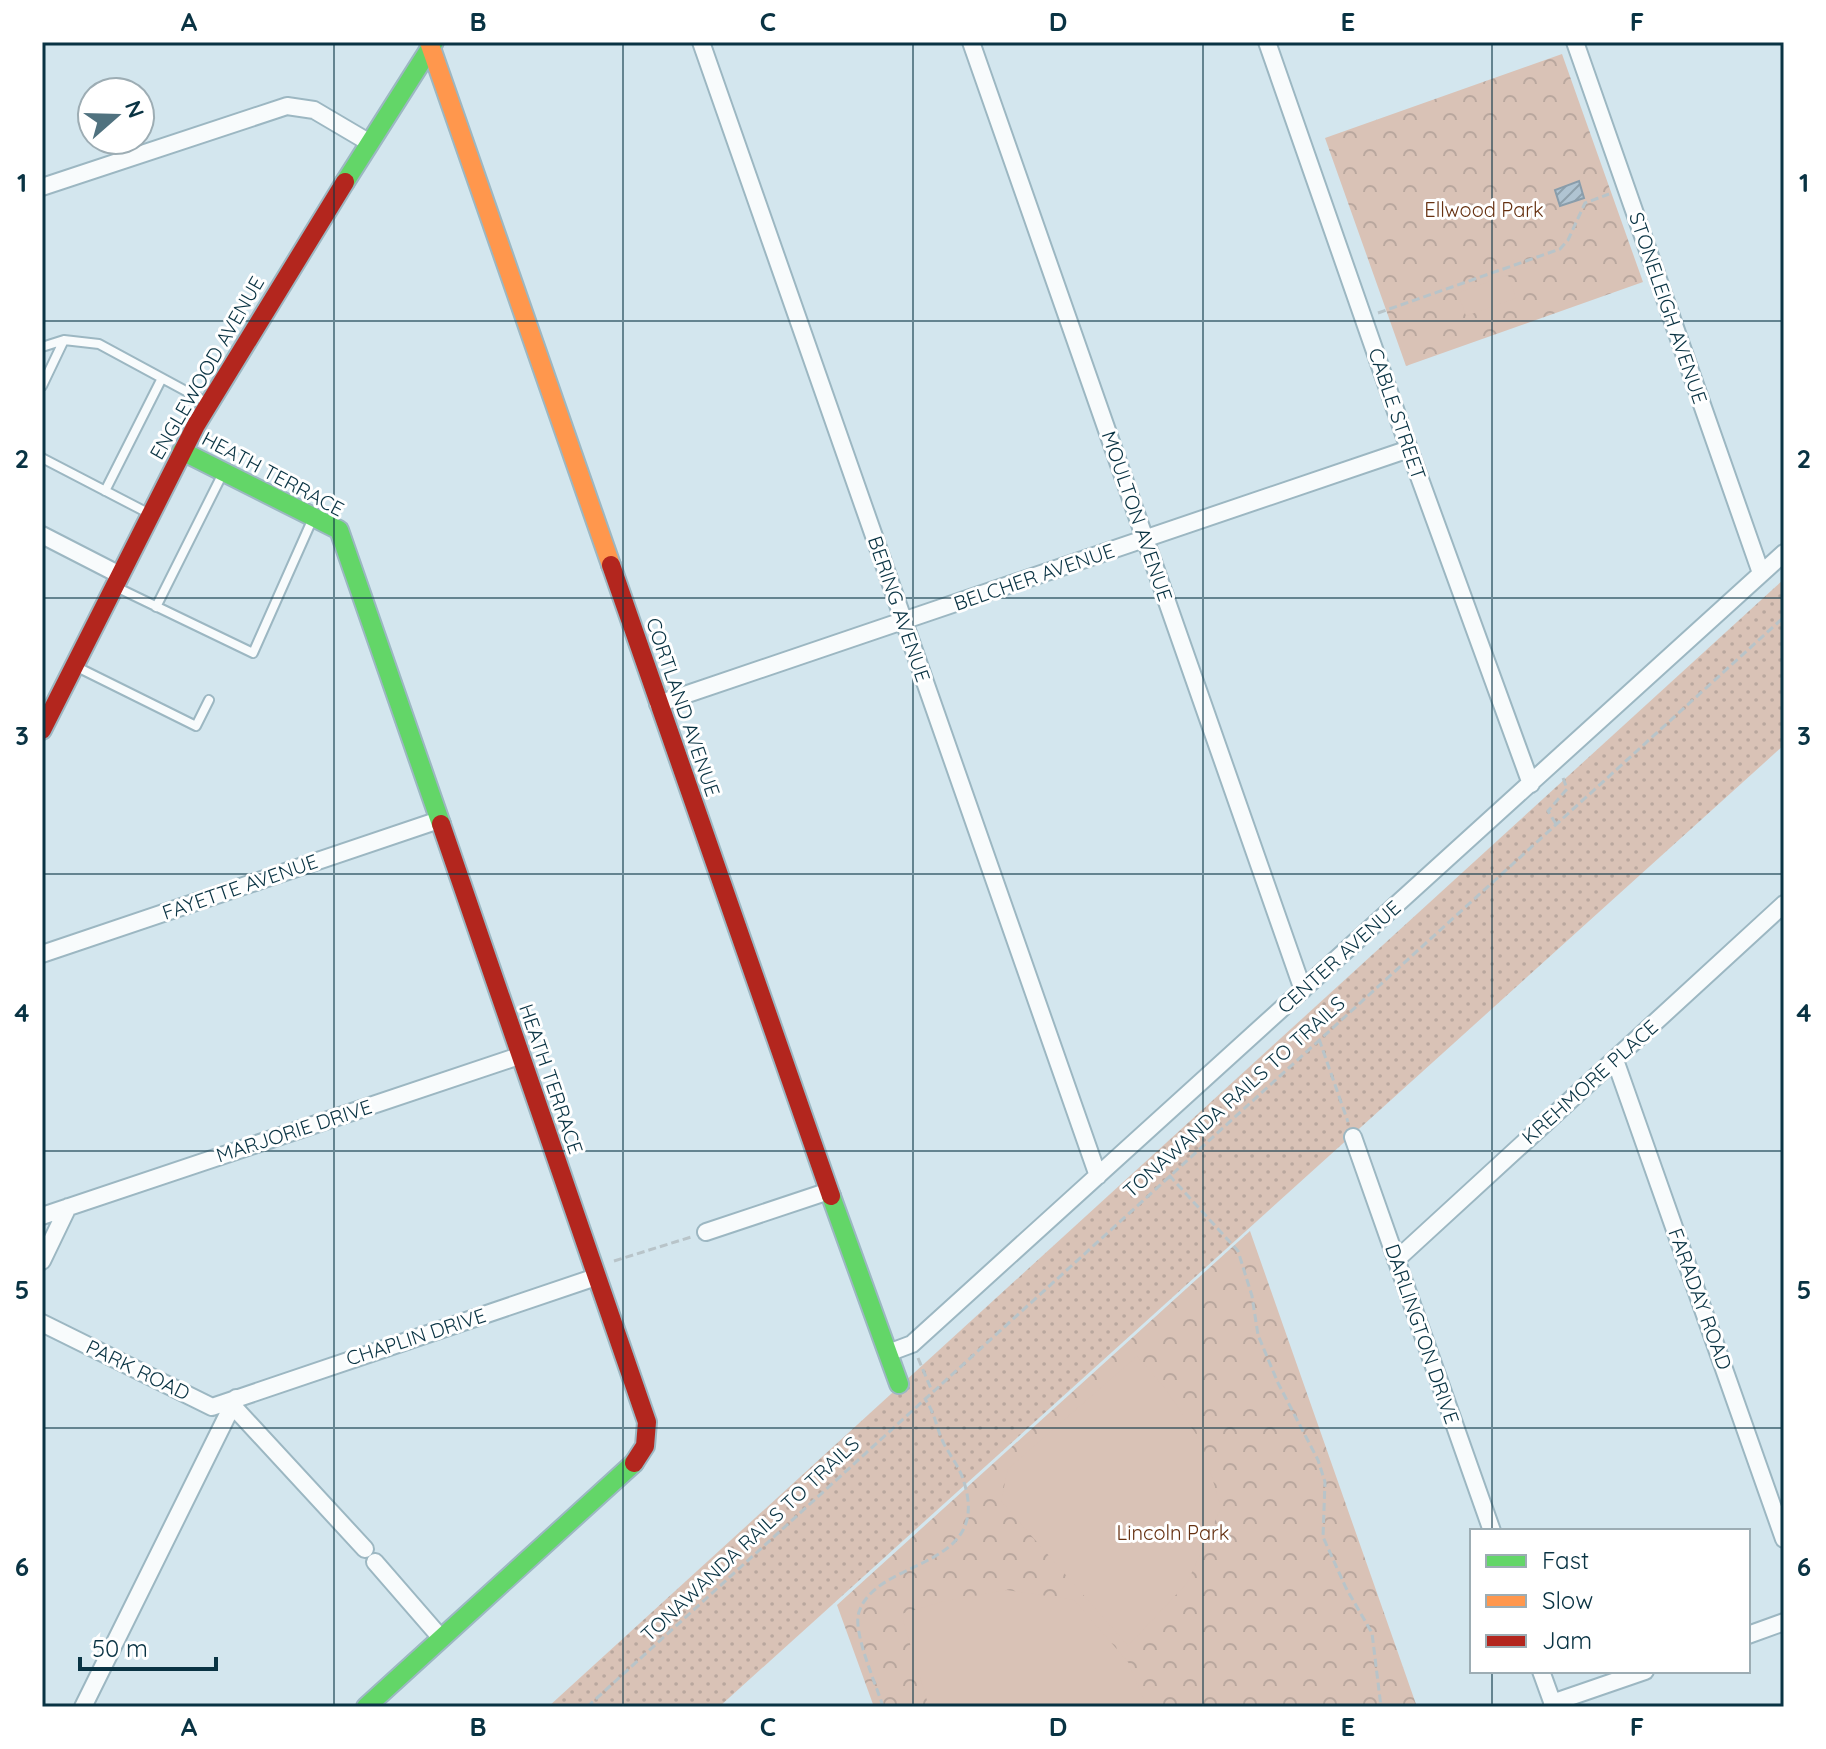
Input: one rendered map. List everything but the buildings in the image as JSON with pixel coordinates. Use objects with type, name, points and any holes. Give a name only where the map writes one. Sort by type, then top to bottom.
[{"type":"street","name":"BERING AVENUE","points":[[701,42],[1098,1176]]},
{"type":"street","name":"MOULTON AVENUE","points":[[971,42],[1303,990]]},
{"type":"street","name":"CABLE STREET","points":[[1267,42],[1409,449],[1531,784]]},
{"type":"street","name":"STONELEIGH AVENUE","points":[[1575,42],[1761,573]]},
{"type":"street","name":"ENGLEWOOD AVENUE","points":[[42,730],[182,451],[297,257],[431,44]]},
{"type":"street","name":"CORTLAND AVENUE","points":[[431,44],[658,704],[899,1384]]},
{"type":"street","points":[[42,187],[287,106],[314,110],[370,143]]},
{"type":"street","name":"BELCHER AVENUE","points":[[658,704],[1409,449]]},
{"type":"street","name":"HEATH TERRACE","points":[[182,451],[339,530],[647,1422],[646,1449],[639,1459],[366,1707]]},
{"type":"street","points":[[42,535],[117,581]]},
{"type":"street","name":"CENTER AVENUE","points":[[888,1353],[912,1344],[1784,553]]},
{"type":"street","name":"FAYETTE AVENUE","points":[[42,954],[439,820]]},
{"type":"street","name":"KREHMORE PLACE","points":[[1396,1260],[1784,904]]},
{"type":"street","name":"MARJORIE DRIVE","points":[[42,1216],[519,1056]]},
{"type":"street","name":"FARADAY ROAD","points":[[1615,1060],[1784,1539]]},
{"type":"street","name":"DARLINGTON DRIVE","points":[[1353,1137],[1491,1529]]},
{"type":"street","points":[[706,1232],[829,1191]]},
{"type":"street","points":[[42,1261],[68,1207]]},
{"type":"street","name":"CHAPLIN DRIVE","points":[[234,1402],[594,1273]]},
{"type":"street","name":"PARK ROAD","points":[[42,1323],[212,1407],[234,1402]]},
{"type":"street","points":[[83,1707],[234,1402],[441,1638]]},
{"type":"street","points":[[1750,1634],[1784,1622]]},
{"type":"street","points":[[1542,1673],[1553,1705],[1640,1673]]},
{"type":"lane","points":[[42,347],[64,340],[99,344],[209,404]]},
{"type":"lane","points":[[42,386],[64,340]]},
{"type":"lane","points":[[105,491],[162,378]]},
{"type":"lane","points":[[42,458],[151,514]]},
{"type":"lane","points":[[156,607],[223,472]]},
{"type":"lane","points":[[117,581],[156,607],[253,653],[314,517]]},
{"type":"lane","points":[[74,666],[196,726],[209,700]]},
{"type":"path","points":[[1377,314],[1560,249],[1568,240],[1585,203],[1617,191]]},
{"type":"path","name":"TONAWANDA RAILS TO TRAILS","points":[[587,1707],[1784,617]]},
{"type":"path","points":[[1556,824],[1548,811],[1567,789],[1567,782],[1559,772]]},
{"type":"path","points":[[1319,1039],[1353,1137]]},
{"type":"path","points":[[1169,1175],[1238,1251],[1252,1296],[1258,1335],[1278,1383],[1318,1460],[1325,1482],[1323,1537],[1346,1588],[1372,1633],[1381,1707]]},
{"type":"path","points":[[594,1273],[706,1232]]},
{"type":"path","points":[[916,1354],[932,1391]]},
{"type":"path","points":[[883,1707],[859,1631],[859,1611],[866,1599],[888,1580],[942,1553],[954,1542],[965,1524],[967,1513],[965,1485],[960,1470],[943,1442],[935,1414],[924,1398]]},
{"type":"green space","name":"Ellwood Park","points":[[1562,54],[1643,282],[1406,366],[1325,138]]},
{"type":"green space","points":[[1508,275],[1516,298],[1466,316],[1458,293]]},
{"type":"green space","points":[[1784,579],[1784,745],[719,1707],[548,1707]]},
{"type":"green space","name":"Lincoln Park","points":[[1250,1231],[1417,1707],[874,1707],[837,1605]]},
{"type":"green space","points":[[1137,1356],[1164,1387],[1202,1443],[1221,1508],[1187,1583],[1128,1646],[1001,1501],[1008,1469]]},
{"type":"green space","points":[[1007,1590],[1074,1600],[1128,1662],[1147,1707],[929,1707],[901,1614],[941,1602]]},
{"type":"traffic: fast","points":[[345,182],[434,42]]},
{"type":"traffic: fast","points":[[182,451],[339,530],[441,824]]},
{"type":"traffic: fast","points":[[831,1196],[899,1384]]},
{"type":"traffic: fast","points":[[366,1707],[634,1463]]},
{"type":"traffic: slow","points":[[429,42],[611,565]]},
{"type":"traffic: jam","points":[[42,730],[196,425],[345,182]]},
{"type":"traffic: jam","points":[[611,565],[831,1196]]},
{"type":"traffic: jam","points":[[441,824],[647,1422],[645,1446],[634,1463]]}]
